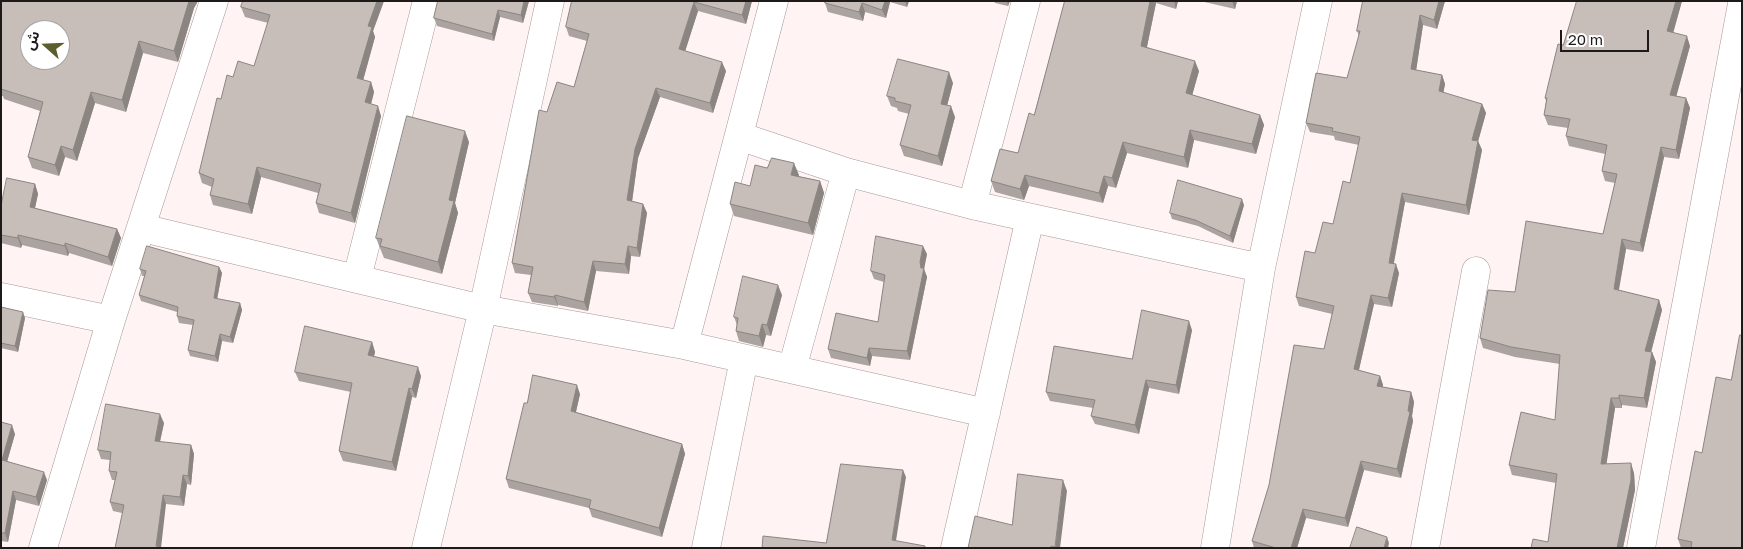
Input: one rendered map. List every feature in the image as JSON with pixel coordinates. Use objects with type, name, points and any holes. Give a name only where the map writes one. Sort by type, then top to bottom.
[{"type":"street","points":[[43,548],[111,320],[214,1]]},
{"type":"street","points":[[357,278],[426,1]]},
{"type":"street","points":[[426,548],[483,309],[550,1]]},
{"type":"street","points":[[684,346],[774,1]]},
{"type":"street","points":[[972,205],[1026,1]]},
{"type":"street","points":[[1215,548],[1261,268],[1318,1]]},
{"type":"street","points":[[1641,548],[1742,4]]},
{"type":"street","points":[[739,136],[846,172],[972,205],[1261,268]]},
{"type":"street","points":[[792,369],[846,172]]},
{"type":"street","points":[[955,548],[1030,218]]},
{"type":"street","points":[[142,228],[483,309],[684,346],[986,412]]},
{"type":"street","points":[[1425,548],[1476,272]]},
{"type":"street","points":[[1,297],[111,320]]},
{"type":"street","points":[[706,548],[744,359]]},
{"type":"building","points":[[1,1],[189,1],[174,51],[139,41],[122,100],[91,92],[73,150],[61,146],[55,165],[28,157],[43,102],[1,89]]},
{"type":"building","points":[[243,1],[377,1],[368,26],[372,27],[357,78],[371,82],[365,102],[378,106],[351,213],[316,203],[321,184],[257,167],[248,204],[210,195],[214,179],[199,173],[217,98],[221,99],[227,75],[233,77],[238,61],[254,66],[270,15],[241,7]]},
{"type":"building","points":[[438,1],[524,1],[521,15],[498,10],[492,34],[434,18]]},
{"type":"building","points":[[572,1],[746,1],[742,15],[694,2],[679,49],[722,62],[710,103],[656,88],[635,149],[627,200],[643,204],[637,248],[628,246],[625,264],[593,261],[584,302],[555,295],[554,297],[528,293],[533,267],[512,263],[539,110],[547,112],[557,82],[574,87],[589,34],[566,27]]},
{"type":"building","points":[[825,1],[885,1],[882,10],[862,3],[859,12],[825,3]]},
{"type":"building","points":[[1065,1],[1150,1],[1141,46],[1195,61],[1186,93],[1260,115],[1252,144],[1190,130],[1184,157],[1123,142],[1112,178],[1104,176],[1099,193],[1025,175],[1020,189],[991,181],[1000,149],[1018,153],[1029,113],[1034,115]]},
{"type":"building","points":[[1363,1],[1439,1],[1434,20],[1420,15],[1411,69],[1442,75],[1439,91],[1482,104],[1472,140],[1478,141],[1466,205],[1402,193],[1389,263],[1396,264],[1388,298],[1371,295],[1354,369],[1380,376],[1377,386],[1411,392],[1408,411],[1410,412],[1397,469],[1361,461],[1345,518],[1303,509],[1291,548],[1276,548],[1252,541],[1269,485],[1294,345],[1324,349],[1334,306],[1296,297],[1305,251],[1315,253],[1323,222],[1333,224],[1343,181],[1350,183],[1360,137],[1332,131],[1333,128],[1306,123],[1316,73],[1347,78],[1360,31],[1357,31]]},
{"type":"building","points":[[1577,1],[1676,1],[1667,31],[1687,36],[1670,95],[1686,98],[1676,150],[1661,147],[1640,243],[1622,239],[1614,289],[1659,300],[1645,351],[1652,352],[1644,398],[1619,395],[1619,398],[1611,398],[1601,464],[1631,463],[1631,480],[1617,548],[1531,548],[1533,539],[1548,542],[1557,474],[1509,465],[1521,412],[1555,420],[1560,355],[1511,347],[1480,338],[1488,290],[1515,292],[1526,221],[1603,234],[1617,174],[1602,171],[1607,145],[1566,136],[1570,119],[1544,115],[1547,98],[1545,98],[1558,44],[1563,45]]},
{"type":"building","points":[[898,59],[949,72],[941,104],[951,106],[938,156],[900,145],[911,105],[895,101],[895,98],[887,96]]},
{"type":"building","points":[[407,116],[465,131],[449,200],[454,201],[438,262],[380,246],[382,239],[376,238]]},
{"type":"building","points":[[772,158],[794,163],[791,175],[820,181],[808,223],[730,204],[735,182],[750,186],[755,165],[767,168]]},
{"type":"building","points":[[7,178],[35,184],[30,207],[117,229],[108,257],[65,243],[65,246],[18,235],[18,238],[1,235],[1,206]]},
{"type":"building","points":[[1178,180],[1242,199],[1230,236],[1195,220],[1170,213]]},
{"type":"building","points":[[876,236],[923,246],[920,262],[921,268],[924,268],[907,351],[869,348],[867,358],[828,349],[836,313],[878,322],[885,275],[871,271]]},
{"type":"building","points":[[147,246],[219,267],[214,298],[240,303],[230,337],[220,334],[215,356],[188,350],[194,320],[177,316],[178,307],[139,295],[146,271],[140,269]]},
{"type":"building","points":[[743,276],[778,285],[767,325],[762,324],[759,336],[736,331],[738,318],[734,317]]},
{"type":"building","points":[[1,307],[23,312],[15,346],[1,343]]},
{"type":"building","points":[[1142,310],[1189,321],[1176,385],[1146,380],[1135,425],[1091,416],[1095,400],[1046,392],[1054,346],[1132,359]]},
{"type":"building","points":[[305,326],[372,342],[368,355],[418,367],[412,389],[409,388],[392,462],[339,451],[352,383],[295,372]]},
{"type":"building","points":[[1740,335],[1742,335],[1742,548],[1691,548],[1692,542],[1678,539],[1695,451],[1702,453],[1716,377],[1731,380]]},
{"type":"building","points":[[533,375],[577,385],[571,411],[682,444],[659,528],[589,508],[591,500],[506,479],[524,403],[527,403]]},
{"type":"building","points":[[106,404],[160,414],[155,441],[191,445],[188,476],[183,475],[180,497],[163,495],[156,546],[160,548],[115,548],[124,505],[110,502],[117,472],[109,471],[111,452],[98,450]]},
{"type":"building","points":[[1,422],[12,425],[2,460],[44,472],[36,497],[13,491],[5,533],[1,533]]},
{"type":"building","points":[[841,464],[903,470],[892,540],[925,546],[925,548],[762,548],[763,536],[826,543]]},
{"type":"building","points":[[1018,474],[1063,480],[1055,547],[968,548],[975,516],[1012,525]]},
{"type":"building","points":[[1357,527],[1387,537],[1384,548],[1350,548]]}]
